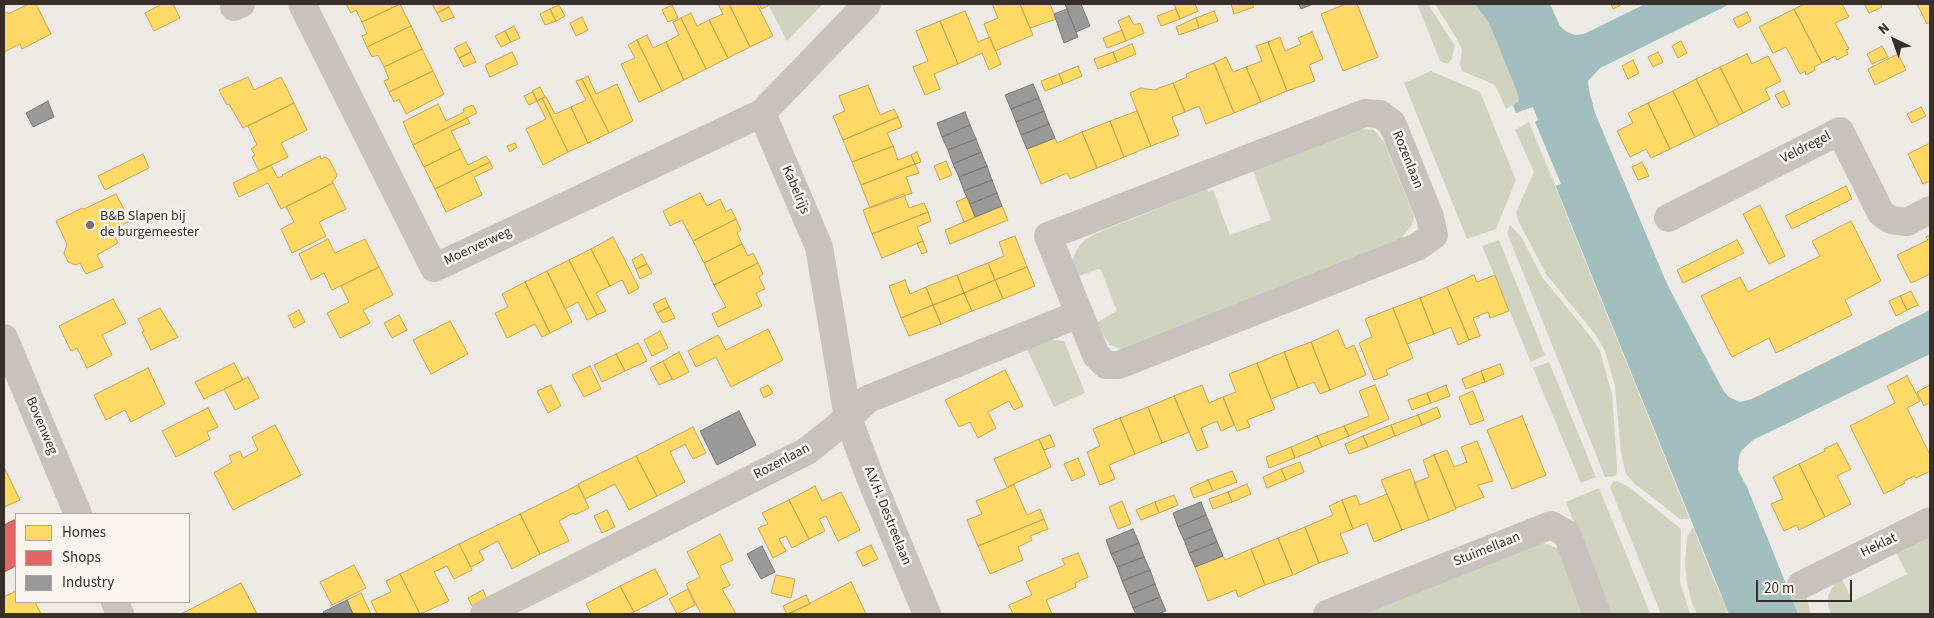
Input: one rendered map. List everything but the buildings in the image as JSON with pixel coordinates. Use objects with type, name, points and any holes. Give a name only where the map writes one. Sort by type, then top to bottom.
[{"type":"street","name":"Moerverweg","points":[[302,4],[434,268],[762,113]]},
{"type":"street","points":[[762,113],[867,4]]},
{"type":"street","name":"Kabelrijs","points":[[762,113],[819,247],[848,418]]},
{"type":"street","name":"Rozenlaan","points":[[1365,113],[1380,114],[1392,123],[1430,217],[1434,236],[1418,247],[1119,365],[1106,365],[1096,355],[1079,314],[1048,236],[1365,113]]},
{"type":"street","name":"Veldregel","points":[[1668,218],[1840,131],[1881,213],[1891,220],[1907,222],[1930,210]]},
{"type":"street","name":"Rozenlaan","points":[[484,614],[807,451],[868,399],[1079,314]]},
{"type":"street","name":"Bovenweg","points":[[4,338],[78,513]]},
{"type":"street","name":"A.V.H. Destreelaan","points":[[848,418],[870,477],[927,614]]},
{"type":"street","name":"Heklat","points":[[1802,585],[1930,520]]},
{"type":"street","name":"Stuimellaan","points":[[1327,614],[1551,525],[1567,534],[1597,614]]},
{"type":"green space","points":[[768,4],[823,4],[787,41]]},
{"type":"green space","points":[[1417,4],[1428,4],[1455,46],[1451,60],[1447,64],[1440,61]]},
{"type":"green space","points":[[1435,4],[1475,4],[1489,23],[1519,101],[1506,109],[1495,85],[1462,71],[1460,64],[1462,50]]},
{"type":"green space","points":[[1431,71],[1480,92],[1516,180],[1496,229],[1467,239],[1404,83]]},
{"type":"green space","points":[[1529,122],[1689,518],[1680,519],[1634,483],[1626,474],[1621,453],[1615,386],[1605,351],[1595,334],[1546,274],[1518,220],[1516,212],[1534,172],[1515,130]]},
{"type":"green space","points":[[1358,129],[1374,130],[1384,142],[1414,216],[1412,225],[1398,241],[1124,350],[1110,345],[1096,323],[1117,311],[1101,270],[1098,269],[1079,276],[1075,270],[1074,255],[1085,240],[1095,234],[1207,189],[1208,192],[1213,190],[1230,235],[1271,220],[1253,170]]},
{"type":"green space","points":[[1510,225],[1522,238],[1542,277],[1591,337],[1600,351],[1612,394],[1617,466],[1615,476],[1605,477],[1507,233]]},
{"type":"green space","points":[[1499,240],[1545,355],[1531,362],[1482,246]]},
{"type":"green space","points":[[1051,340],[1064,341],[1085,393],[1054,407],[1027,349]]},
{"type":"green space","points":[[1549,362],[1596,477],[1581,483],[1533,368]]},
{"type":"green space","points":[[1617,481],[1629,487],[1681,529],[1680,582],[1690,614],[1661,614],[1610,487],[1613,482]]},
{"type":"green space","points":[[1599,488],[1650,613],[1610,614],[1566,502]]},
{"type":"green space","points":[[1693,527],[1728,611],[1722,614],[1697,614],[1692,603],[1687,584],[1685,564],[1687,537]]},
{"type":"green space","points":[[1930,534],[1930,614],[1831,614],[1828,605],[1828,595],[1835,583],[1842,579],[1853,601],[1907,574],[1896,552]]},
{"type":"green space","points":[[1542,542],[1558,549],[1585,614],[1355,614]]},
{"type":"green space","points":[[1805,591],[1811,614],[1798,614],[1791,597]]},
{"type":"water","points":[[1475,4],[1550,4],[1560,26],[1567,32],[1575,35],[1584,34],[1645,4],[1730,4],[1600,68],[1588,81],[1595,113],[1667,284],[1723,390],[1729,397],[1740,402],[1752,399],[1930,310],[1930,354],[1753,440],[1742,450],[1739,456],[1738,470],[1747,487],[1798,614],[1729,614],[1537,140],[1524,110],[1516,113],[1513,105],[1519,101],[1517,92],[1489,23]]},
{"type":"pier","points":[[1533,107],[1538,120],[1535,122],[1561,184],[1556,186],[1524,110]]},
{"type":"place","name":"B&B Slapen bij de burgemeester","points":[[90,225]]}]
